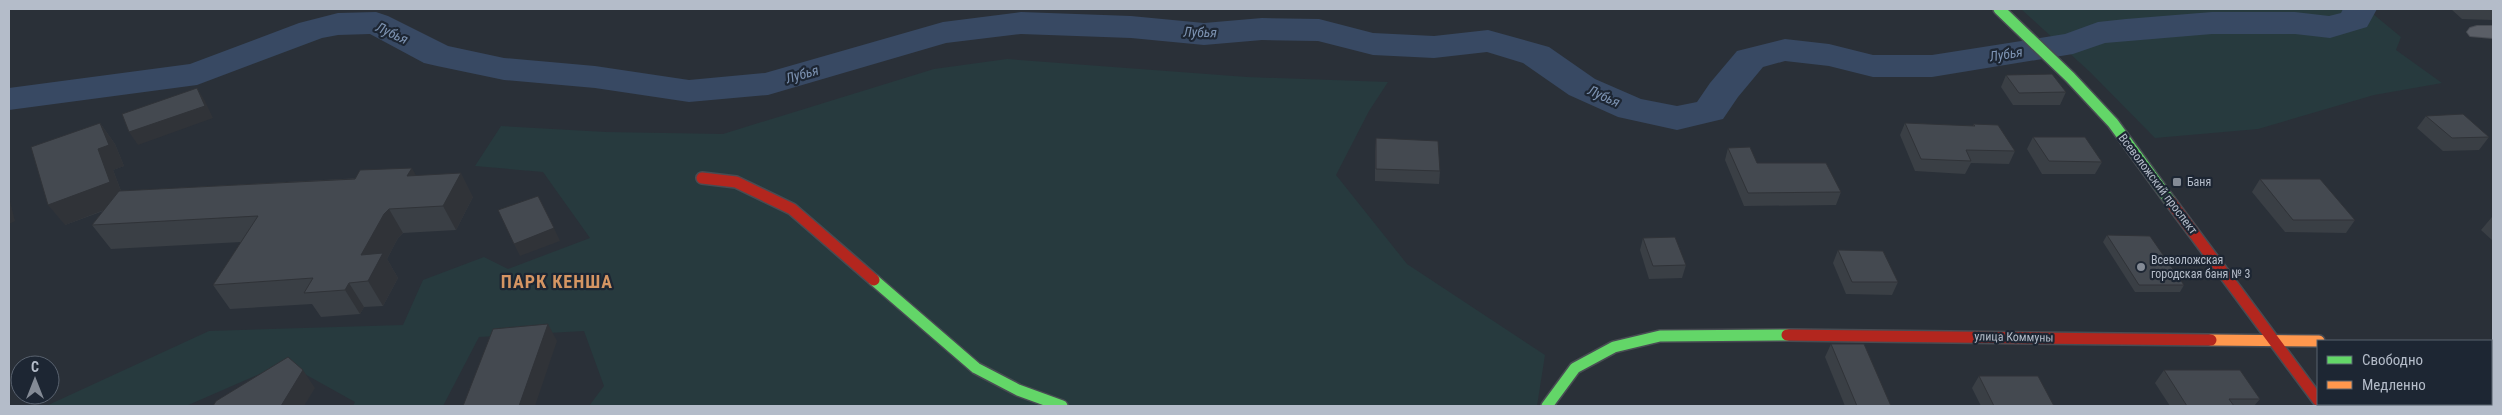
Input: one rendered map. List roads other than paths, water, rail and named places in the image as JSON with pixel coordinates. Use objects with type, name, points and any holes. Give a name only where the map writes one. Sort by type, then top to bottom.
[{"type":"street","name":"Всеволожский проспект","points":[[1999,9],[2070,77],[2113,123],[2317,399]]},
{"type":"street","points":[[702,178],[736,182],[792,209],[976,368],[1018,390],[1062,406]]},
{"type":"street","name":"улица Коммуны","points":[[1547,406],[1575,368],[1614,347],[1660,336],[1710,334],[2317,341]]},
{"type":"waterway","name":"Лубья","points":[[9,99],[197,74],[311,30],[338,24],[376,23],[437,55],[504,69],[595,77],[689,91],[768,84],[943,33],[1021,23],[1131,27],[1204,34],[1262,29],[1319,30],[1373,44],[1434,47],[1488,41],[1536,55],[1582,87],[1631,109],[1677,118],[1710,111],[1723,91],[1750,59],[1785,50],[1829,55],[1873,66],[1932,66],[2073,43],[2098,33],[2126,30],[2212,23],[2295,23],[2330,27],[2355,20],[2360,9]]},
{"type":"place","name":"Баня","points":[[2177,182]]},
{"type":"place","name":"Всеволожская городская баня № 3","points":[[2141,267]]},
{"type":"district","name":"ПАРК КЕНША","points":[[557,281]]}]
